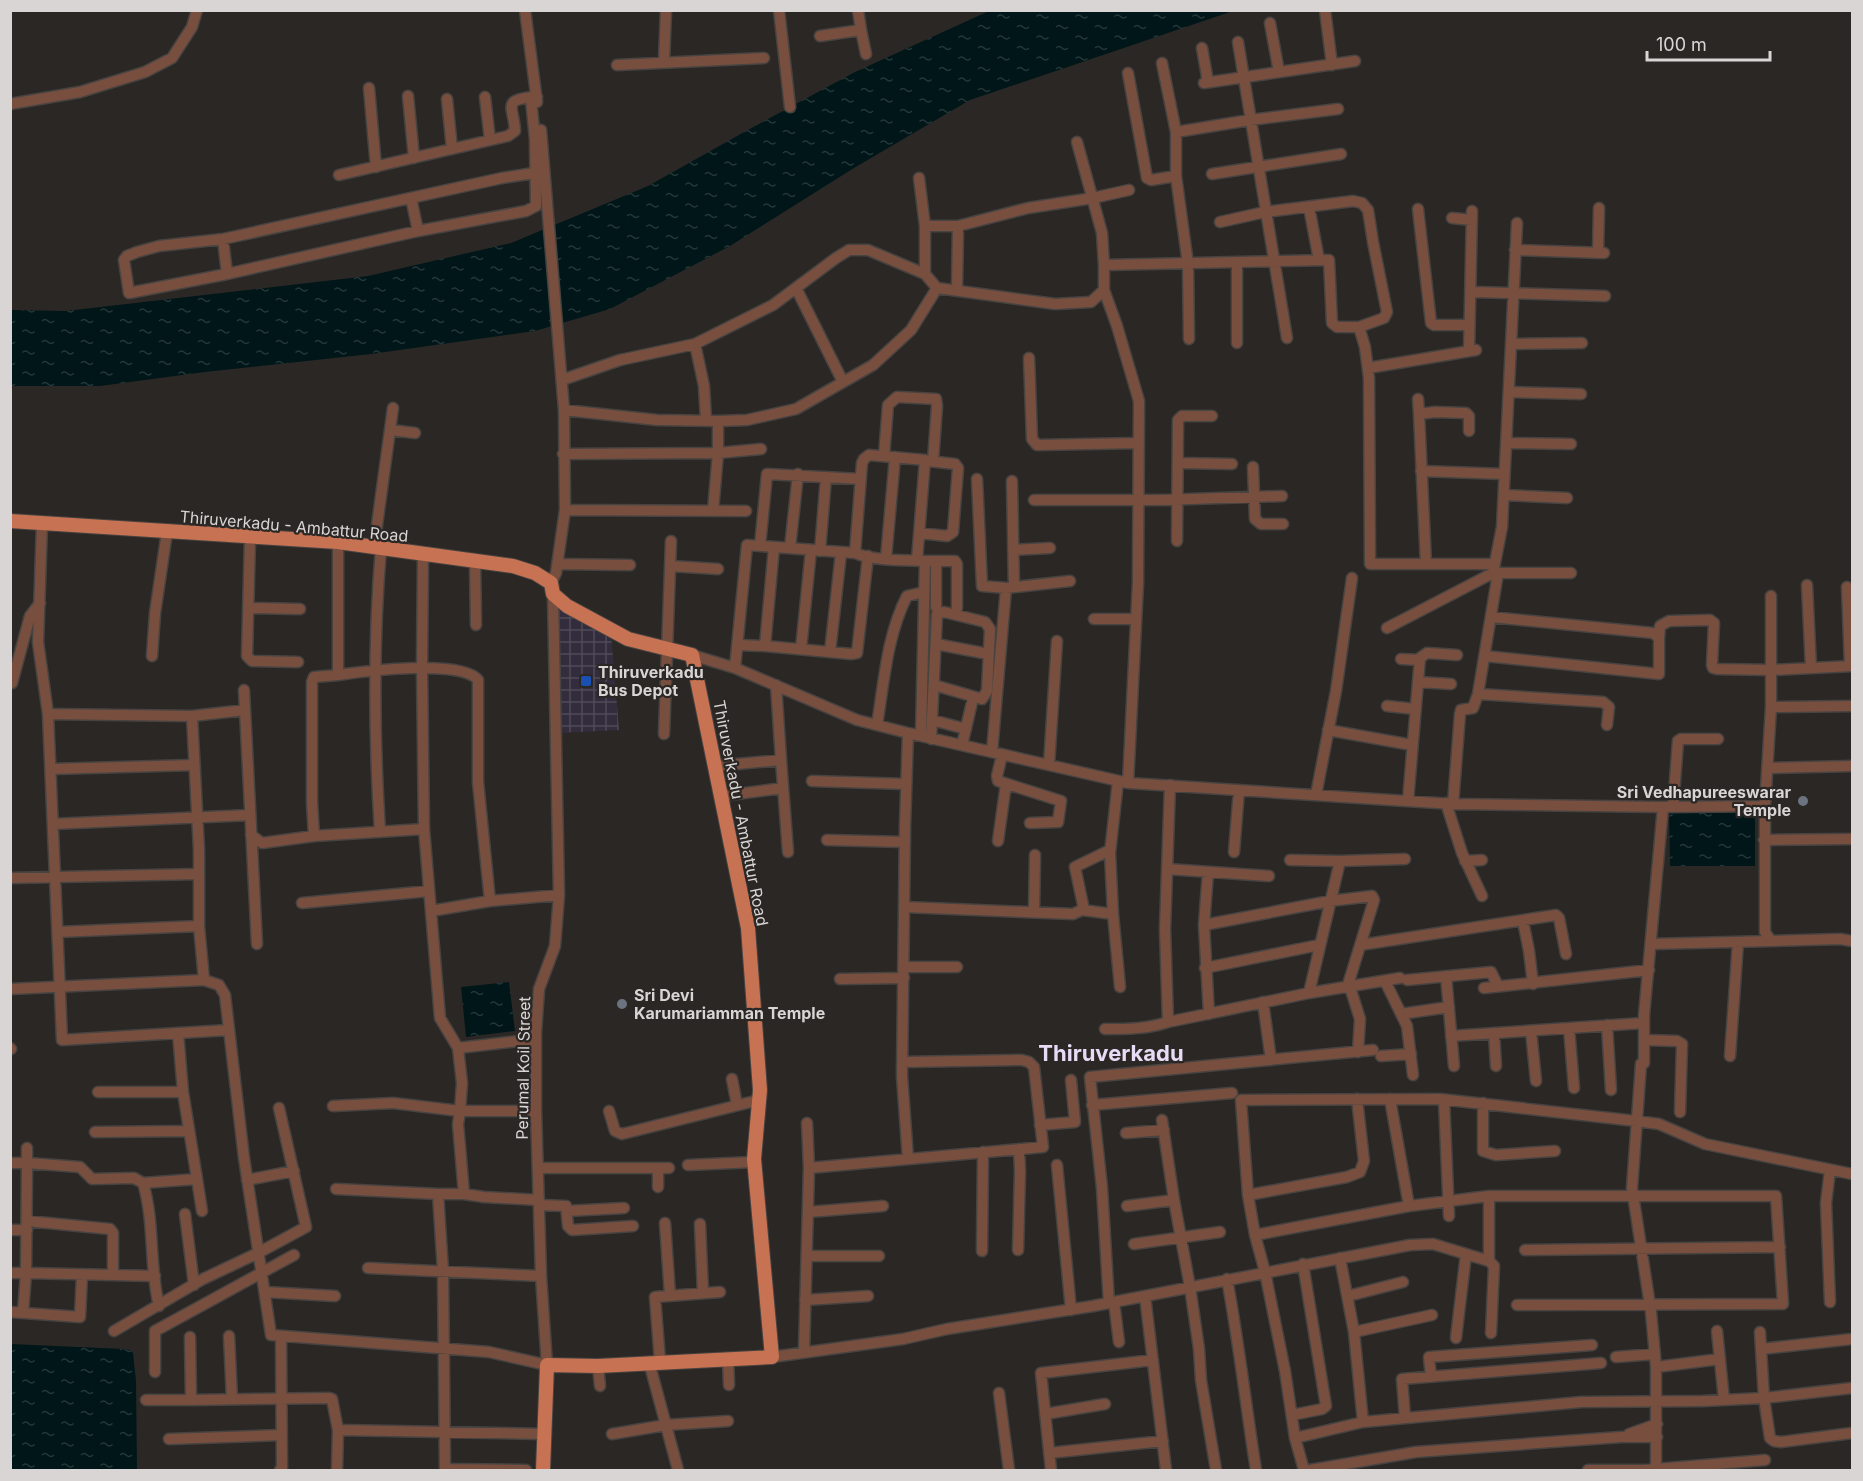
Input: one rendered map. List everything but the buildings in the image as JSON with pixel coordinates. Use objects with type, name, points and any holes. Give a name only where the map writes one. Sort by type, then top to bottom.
[{"type":"main road","name":"Thiruverkadu - Ambattur Road","points":[[10,521],[338,542],[513,566],[534,573],[552,588],[567,606],[628,639],[692,655],[748,928],[760,1090],[754,1162],[772,1357]]},
{"type":"main road","points":[[543,1470],[547,1365],[598,1366],[654,1361],[772,1357]]},
{"type":"street","points":[[10,104],[80,92],[146,72],[172,58],[192,27],[197,10]]},
{"type":"street","points":[[525,10],[549,216],[564,410],[565,510],[558,564],[552,588]]},
{"type":"street","points":[[664,62],[666,10]]},
{"type":"street","points":[[779,10],[790,107]]},
{"type":"street","points":[[858,10],[866,54]]},
{"type":"street","points":[[1325,10],[1332,65]]},
{"type":"street","points":[[1270,23],[1279,72]]},
{"type":"street","points":[[820,36],[861,30]]},
{"type":"street","points":[[1238,42],[1287,338]]},
{"type":"street","points":[[1202,48],[1206,82],[1355,61]]},
{"type":"street","points":[[617,65],[764,58]]},
{"type":"street","points":[[1162,63],[1176,132],[1176,176],[1188,264],[1189,339]]},
{"type":"street","points":[[1128,73],[1147,178],[1151,180],[1176,176]]},
{"type":"street","points":[[369,88],[376,166]]},
{"type":"street","points":[[408,96],[414,158]]},
{"type":"street","points":[[485,97],[490,140]]},
{"type":"street","points":[[339,175],[508,136],[514,132],[511,106],[513,102],[518,98],[535,97]]},
{"type":"street","points":[[534,173],[223,239],[159,246],[137,252],[127,256],[124,266],[129,293],[227,274],[418,231],[526,211],[536,206],[537,201],[531,100],[535,97]]},
{"type":"street","points":[[447,99],[452,149]]},
{"type":"street","points":[[1176,132],[1338,109]]},
{"type":"street","points":[[1077,142],[1102,233],[1104,290],[1117,326],[1138,401],[1136,619],[1123,782],[1110,850],[1120,987]]},
{"type":"street","points":[[1212,174],[1341,154]]},
{"type":"street","points":[[920,178],[925,226],[925,274]]},
{"type":"street","points":[[925,226],[958,226],[1028,208],[1129,190]]},
{"type":"street","points":[[411,198],[418,231]]},
{"type":"street","points":[[1104,265],[1329,260],[1334,326],[1359,327],[1384,318],[1387,312],[1368,210],[1362,203],[1353,201],[1265,212],[1220,222]]},
{"type":"street","points":[[1309,207],[1319,260]]},
{"type":"street","points":[[1515,250],[1601,253],[1599,208]]},
{"type":"street","points":[[1418,209],[1431,322],[1434,325],[1469,325]]},
{"type":"street","points":[[1368,368],[1473,351],[1469,325],[1472,215],[1452,218]]},
{"type":"street","points":[[1482,896],[1465,861],[1450,803],[1461,710],[1473,708],[1478,694],[1491,617],[1502,527],[1517,223]]},
{"type":"street","points":[[957,290],[958,226]]},
{"type":"street","points":[[223,239],[227,274]]},
{"type":"street","points":[[562,380],[620,360],[696,344],[773,305],[849,250],[868,250],[925,274],[937,288],[1055,304],[1091,302],[1104,290]]},
{"type":"street","points":[[1237,343],[1238,262]]},
{"type":"street","points":[[796,288],[843,382]]},
{"type":"street","points":[[564,410],[657,420],[718,421],[747,420],[796,409],[873,365],[911,330],[937,288]]},
{"type":"street","points":[[1474,292],[1605,296]]},
{"type":"street","points":[[1359,327],[1368,368],[1370,564],[1426,564],[1571,573]]},
{"type":"street","points":[[1511,344],[1582,343]]},
{"type":"street","points":[[696,344],[704,386],[706,420]]},
{"type":"street","points":[[1029,358],[1034,443],[1138,443]]},
{"type":"street","points":[[1509,392],[1581,394]]},
{"type":"street","points":[[886,558],[890,457],[888,405],[897,397],[936,399],[919,533],[936,607]]},
{"type":"street","points":[[1418,399],[1426,564]]},
{"type":"street","points":[[380,832],[375,669],[378,547],[393,408]]},
{"type":"street","points":[[1419,414],[1466,413],[1469,416],[1469,431]]},
{"type":"street","points":[[1177,541],[1179,418],[1182,416],[1212,416]]},
{"type":"street","points":[[712,511],[718,453],[718,421]]},
{"type":"street","points":[[391,430],[415,433]]},
{"type":"street","points":[[1506,443],[1571,444]]},
{"type":"street","points":[[563,454],[718,453],[761,449]]},
{"type":"street","points":[[855,553],[860,479],[864,459],[869,455],[955,464],[958,468],[953,532],[947,536],[919,533]]},
{"type":"street","points":[[1179,463],[1232,464]]},
{"type":"street","points":[[1253,467],[1255,519],[1261,524],[1284,524]]},
{"type":"street","points":[[1421,471],[1504,474]]},
{"type":"street","points":[[760,546],[766,474],[860,479]]},
{"type":"street","points":[[790,548],[798,474]]},
{"type":"street","points":[[801,649],[826,477]]},
{"type":"street","points":[[977,479],[982,586],[1010,588],[1070,581]]},
{"type":"street","points":[[1012,481],[1013,550],[997,778],[998,781],[1006,784],[1060,800],[1058,822],[1030,823]]},
{"type":"street","points":[[1504,495],[1567,498]]},
{"type":"street","points":[[1034,500],[1282,496]]},
{"type":"street","points":[[565,510],[747,511]]},
{"type":"street","points":[[42,524],[38,642],[48,714],[62,1040],[230,1030]]},
{"type":"street","points":[[152,656],[155,612],[167,532]]},
{"type":"street","points":[[250,538],[249,660],[298,662]]},
{"type":"street","points":[[664,734],[671,541]]},
{"type":"street","points":[[338,542],[338,675]]},
{"type":"street","points":[[735,668],[747,545],[855,553],[886,558],[955,561],[957,564],[957,608]]},
{"type":"street","points":[[765,646],[774,546]]},
{"type":"street","points":[[1013,550],[1050,548]]},
{"type":"street","points":[[423,553],[424,829],[441,1018],[458,1048],[462,1083],[458,1124],[464,1194]]},
{"type":"street","points":[[830,652],[841,553]]},
{"type":"street","points":[[738,645],[856,653],[868,556]]},
{"type":"street","points":[[475,560],[476,625]]},
{"type":"street","points":[[926,561],[924,592],[926,737]]},
{"type":"street","points":[[558,564],[630,566]]},
{"type":"street","points":[[670,566],[718,569]]},
{"type":"street","points":[[1387,628],[1495,570]]},
{"type":"street","points":[[1316,795],[1352,578]]},
{"type":"street","points":[[1807,585],[1811,668]]},
{"type":"street","points":[[1485,656],[1659,674],[1660,626],[1666,622],[1710,620],[1714,622],[1713,668],[1771,670],[1851,666],[1847,586]]},
{"type":"street","name":"Perumal Koil Street","points":[[547,1365],[541,1276],[536,1039],[539,988],[555,946],[559,895],[552,588]]},
{"type":"street","points":[[877,725],[893,632],[902,606],[907,596],[924,592]]},
{"type":"street","points":[[1771,596],[1771,707],[1764,840],[1765,932],[1771,941]]},
{"type":"street","points":[[12,683],[30,616],[40,603]]},
{"type":"street","points":[[248,608],[300,609]]},
{"type":"street","points":[[926,737],[932,720],[937,614],[944,612],[986,622],[990,629],[985,695],[982,699],[934,685]]},
{"type":"street","points":[[1491,617],[1653,633],[1659,638]]},
{"type":"street","points":[[1094,619],[1136,619]]},
{"type":"street","points":[[1049,765],[1057,641]]},
{"type":"street","points":[[936,644],[988,654]]},
{"type":"street","points":[[1408,801],[1420,660],[1427,653],[1457,655]]},
{"type":"street","points":[[692,655],[735,668],[857,720],[1123,782],[1450,803],[1668,807],[1765,806]]},
{"type":"street","points":[[1401,659],[1420,660]]},
{"type":"street","points":[[314,836],[312,802],[312,682],[314,677],[375,669],[422,668],[466,672],[474,675],[478,680],[478,782],[490,901]]},
{"type":"street","points":[[1418,682],[1451,684]]},
{"type":"street","points":[[776,685],[788,852]]},
{"type":"street","points":[[244,690],[257,944]]},
{"type":"street","points":[[1478,694],[1603,702],[1609,707],[1607,725]]},
{"type":"street","points":[[962,745],[973,698]]},
{"type":"street","points":[[1387,705],[1415,710]]},
{"type":"street","points":[[1771,707],[1852,706]]},
{"type":"street","points":[[48,714],[192,716],[245,710]]},
{"type":"street","points":[[192,716],[198,817],[199,926],[204,980]]},
{"type":"street","points":[[932,720],[966,729]]},
{"type":"street","points":[[1328,730],[1412,745]]},
{"type":"street","points":[[908,733],[903,1062],[908,1159]]},
{"type":"street","points":[[1656,1470],[1658,1402],[1655,1354],[1632,1188],[1641,1064],[1644,1063],[1644,1023],[1668,807],[1678,741],[1681,739],[1718,739]]},
{"type":"street","points":[[716,766],[781,760]]},
{"type":"street","points":[[51,769],[194,765]]},
{"type":"street","points":[[1768,768],[1852,766]]},
{"type":"street","points":[[812,781],[906,784]]},
{"type":"street","points":[[998,841],[1006,784]]},
{"type":"street","points":[[1168,1022],[1165,928],[1170,786]]},
{"type":"street","points":[[722,796],[783,788]]},
{"type":"street","points":[[1234,852],[1239,790]]},
{"type":"street","points":[[53,824],[250,815]]},
{"type":"street","points":[[251,835],[262,843],[314,836],[424,829]]},
{"type":"street","points":[[1764,840],[1852,839]]},
{"type":"street","points":[[827,840],[905,842]]},
{"type":"street","points":[[1082,910],[1083,901],[1075,867],[1110,850]]},
{"type":"street","points":[[1034,912],[1035,855]]},
{"type":"street","points":[[1290,860],[1406,859]]},
{"type":"street","points":[[1465,861],[1482,860]]},
{"type":"street","points":[[1309,993],[1340,861]]},
{"type":"street","points":[[1167,869],[1269,876]]},
{"type":"street","points":[[1208,872],[1204,926],[1209,1014]]},
{"type":"street","points":[[10,878],[199,874]]},
{"type":"street","points":[[303,903],[429,891]]},
{"type":"street","points":[[431,911],[490,901],[559,895]]},
{"type":"street","points":[[1204,926],[1330,901],[1369,896],[1373,898],[1349,987],[1360,1018],[1358,1052]]},
{"type":"street","points":[[905,907],[1069,914],[1082,910],[1113,914]]},
{"type":"street","points":[[1360,945],[1553,915],[1558,916],[1566,954]]},
{"type":"street","points":[[1523,921],[1533,984]]},
{"type":"street","points":[[58,932],[199,926]]},
{"type":"street","points":[[1652,944],[1852,940]]},
{"type":"street","points":[[1730,1056],[1738,942]]},
{"type":"street","points":[[1205,968],[1319,945]]},
{"type":"street","points":[[840,979],[957,967]]},
{"type":"street","points":[[1484,988],[1649,970]]},
{"type":"street","points":[[1105,1029],[1136,1030],[1263,1002],[1385,981],[1491,972],[1498,986]]},
{"type":"street","points":[[1446,976],[1454,1066]]},
{"type":"street","points":[[10,988],[204,980],[222,989],[230,1030],[248,1180],[271,1335],[489,1352],[547,1365]]},
{"type":"street","points":[[1385,981],[1407,1026],[1413,1075]]},
{"type":"street","points":[[1263,1002],[1271,1060]]},
{"type":"street","points":[[1401,1014],[1449,1007]]},
{"type":"street","points":[[1451,1036],[1644,1023]]},
{"type":"street","points":[[1607,1025],[1611,1090]]},
{"type":"street","points":[[1569,1028],[1574,1088]]},
{"type":"street","points":[[1531,1030],[1536,1082]]},
{"type":"street","points":[[1494,1033],[1496,1066]]},
{"type":"street","points":[[178,1034],[183,1092],[202,1211]]},
{"type":"street","points":[[458,1048],[536,1039]]},
{"type":"street","points":[[1644,1040],[1677,1041],[1682,1044],[1680,1112]]},
{"type":"street","points":[[1119,1342],[1112,1302],[1089,1078],[1358,1052],[1411,1054]]},
{"type":"street","points":[[809,1168],[1043,1147],[1034,1067],[1029,1062],[1022,1060],[903,1062]]},
{"type":"street","points":[[732,1079],[737,1105]]},
{"type":"street","points":[[1040,1125],[1075,1122],[1071,1080]]},
{"type":"street","points":[[98,1092],[183,1092]]},
{"type":"street","points":[[1092,1105],[1232,1093]]},
{"type":"street","points":[[1248,1195],[1347,1177],[1360,1172],[1364,1161],[1357,1099]]},
{"type":"street","points":[[1390,1099],[1409,1206]]},
{"type":"street","points":[[609,1111],[615,1131],[622,1134],[759,1100]]},
{"type":"street","points":[[1304,1470],[1295,1438],[1265,1272],[1248,1195],[1241,1100],[1444,1100],[1636,1121],[1659,1124],[1705,1144],[1852,1174]]},
{"type":"street","points":[[1444,1100],[1449,1216]]},
{"type":"street","points":[[333,1106],[393,1103],[460,1111],[536,1111]]},
{"type":"street","points":[[1483,1103],[1483,1151],[1496,1155],[1555,1151]]},
{"type":"street","points":[[114,1331],[194,1285],[306,1227],[279,1108]]},
{"type":"street","points":[[804,1352],[809,1168],[807,1123]]},
{"type":"street","points":[[1126,1133],[1163,1125],[1190,1287],[1216,1470]]},
{"type":"street","points":[[95,1132],[189,1131]]},
{"type":"street","points":[[23,1313],[26,1273],[27,1148]]},
{"type":"street","points":[[1018,1149],[1020,1171],[1018,1250]]},
{"type":"street","points":[[982,1251],[983,1152]]},
{"type":"street","points":[[688,1165],[754,1162]]},
{"type":"street","points":[[10,1163],[80,1167],[92,1179],[134,1178],[143,1183],[197,1179]]},
{"type":"street","points":[[1057,1165],[1071,1310]]},
{"type":"street","points":[[538,1168],[663,1168],[658,1186]]},
{"type":"street","points":[[1830,1170],[1826,1203],[1830,1302]]},
{"type":"street","points":[[248,1180],[294,1171]]},
{"type":"street","points":[[143,1183],[147,1196],[159,1306]]},
{"type":"street","points":[[336,1190],[464,1194],[539,1202],[563,1205],[567,1211],[568,1226],[572,1230],[633,1226]]},
{"type":"street","points":[[438,1194],[443,1271],[445,1470],[526,1470]]},
{"type":"street","points":[[1255,1235],[1409,1206],[1489,1196],[1776,1196],[1783,1304],[1517,1305]]},
{"type":"street","points":[[1489,1196],[1489,1261]]},
{"type":"street","points":[[1127,1206],[1174,1200]]},
{"type":"street","points":[[808,1212],[883,1206]]},
{"type":"street","points":[[567,1211],[624,1208]]},
{"type":"street","points":[[185,1214],[194,1285]]},
{"type":"street","points":[[665,1223],[670,1295]]},
{"type":"street","points":[[700,1224],[704,1293]]},
{"type":"street","points":[[10,1230],[27,1226],[111,1229],[113,1233],[113,1275]]},
{"type":"street","points":[[1134,1244],[1220,1232]]},
{"type":"street","points":[[772,1357],[903,1340],[947,1329],[1071,1310],[1303,1264],[1410,1245],[1433,1244],[1489,1261],[1494,1266],[1491,1333]]},
{"type":"street","points":[[1525,1250],[1780,1247]]},
{"type":"street","points":[[1456,1338],[1466,1254]]},
{"type":"street","points":[[154,1372],[155,1331],[294,1255]]},
{"type":"street","points":[[807,1256],[879,1256]]},
{"type":"street","points":[[1340,1258],[1354,1332],[1363,1422]]},
{"type":"street","points":[[1292,1415],[1322,1409],[1326,1406],[1303,1264]]},
{"type":"street","points":[[368,1268],[541,1276]]},
{"type":"street","points":[[10,1272],[155,1276]]},
{"type":"street","points":[[10,1312],[80,1317],[82,1275]]},
{"type":"street","points":[[1227,1279],[1239,1344],[1256,1470]]},
{"type":"street","points":[[1348,1296],[1403,1282]]},
{"type":"street","points":[[265,1292],[335,1296]]},
{"type":"street","points":[[678,1470],[666,1425],[654,1361],[655,1299],[657,1296],[720,1292]]},
{"type":"street","points":[[806,1300],[868,1296]]},
{"type":"street","points":[[1145,1296],[1166,1470]]},
{"type":"street","points":[[1354,1332],[1432,1315]]},
{"type":"street","points":[[1717,1332],[1724,1400]]},
{"type":"street","points":[[1760,1332],[1764,1398],[1770,1438],[1774,1441],[1852,1433]]},
{"type":"street","points":[[229,1336],[232,1400]]},
{"type":"street","points":[[280,1470],[282,1470],[281,1336]]},
{"type":"street","points":[[190,1337],[191,1400]]},
{"type":"street","points":[[1761,1349],[1852,1339]]},
{"type":"street","points":[[1431,1377],[1429,1357],[1592,1345]]},
{"type":"street","points":[[1616,1357],[1655,1354]]},
{"type":"street","points":[[728,1358],[729,1385]]},
{"type":"street","points":[[1656,1367],[1720,1359]]},
{"type":"street","points":[[1051,1470],[1041,1374],[1153,1360]]},
{"type":"street","points":[[1405,1418],[1402,1379],[1601,1363]]},
{"type":"street","points":[[598,1366],[600,1386]]},
{"type":"street","points":[[1295,1438],[1363,1422],[1581,1402],[1764,1398],[1852,1388]]},
{"type":"street","points":[[999,1393],[1009,1470]]},
{"type":"street","points":[[146,1400],[331,1398],[338,1430],[337,1470]]},
{"type":"street","points":[[1046,1414],[1105,1404]]},
{"type":"street","points":[[612,1434],[666,1425],[728,1421]]},
{"type":"street","points":[[1622,1437],[1657,1424]]},
{"type":"street","points":[[338,1430],[492,1435],[543,1434]]},
{"type":"street","points":[[169,1439],[280,1435]]},
{"type":"street","points":[[1310,1470],[1416,1452],[1622,1437],[1657,1437]]},
{"type":"street","points":[[1049,1454],[1163,1441]]},
{"type":"street","points":[[1588,1470],[1656,1470],[1765,1461]]},
{"type":"shaded area","name":"Thiruverkadu Bus Depot","points":[[554,603],[611,633],[619,730],[560,733]]},
{"type":"water","points":[[989,11],[1233,11],[970,100],[854,168],[730,246],[610,309],[535,331],[371,354],[100,386],[11,386],[11,310],[66,311],[368,276],[511,243],[648,186],[855,72]]},
{"type":"water","points":[[1669,810],[1755,811],[1755,866],[1670,866]]},
{"type":"water","points":[[509,982],[515,1031],[466,1037],[461,987]]},
{"type":"water","points":[[11,1344],[124,1349],[133,1353],[136,1381],[137,1470],[11,1470]]},
{"type":"place","name":"Thiruverkadu Bus Depot","points":[[586,681]]},
{"type":"place","name":"Sri Vedhapureeswarar Temple","points":[[1803,801]]},
{"type":"place","name":"Sri Devi Karumariamman Temple","points":[[622,1004]]},
{"type":"district","name":"Thiruverkadu","points":[[1111,1053]]}]
